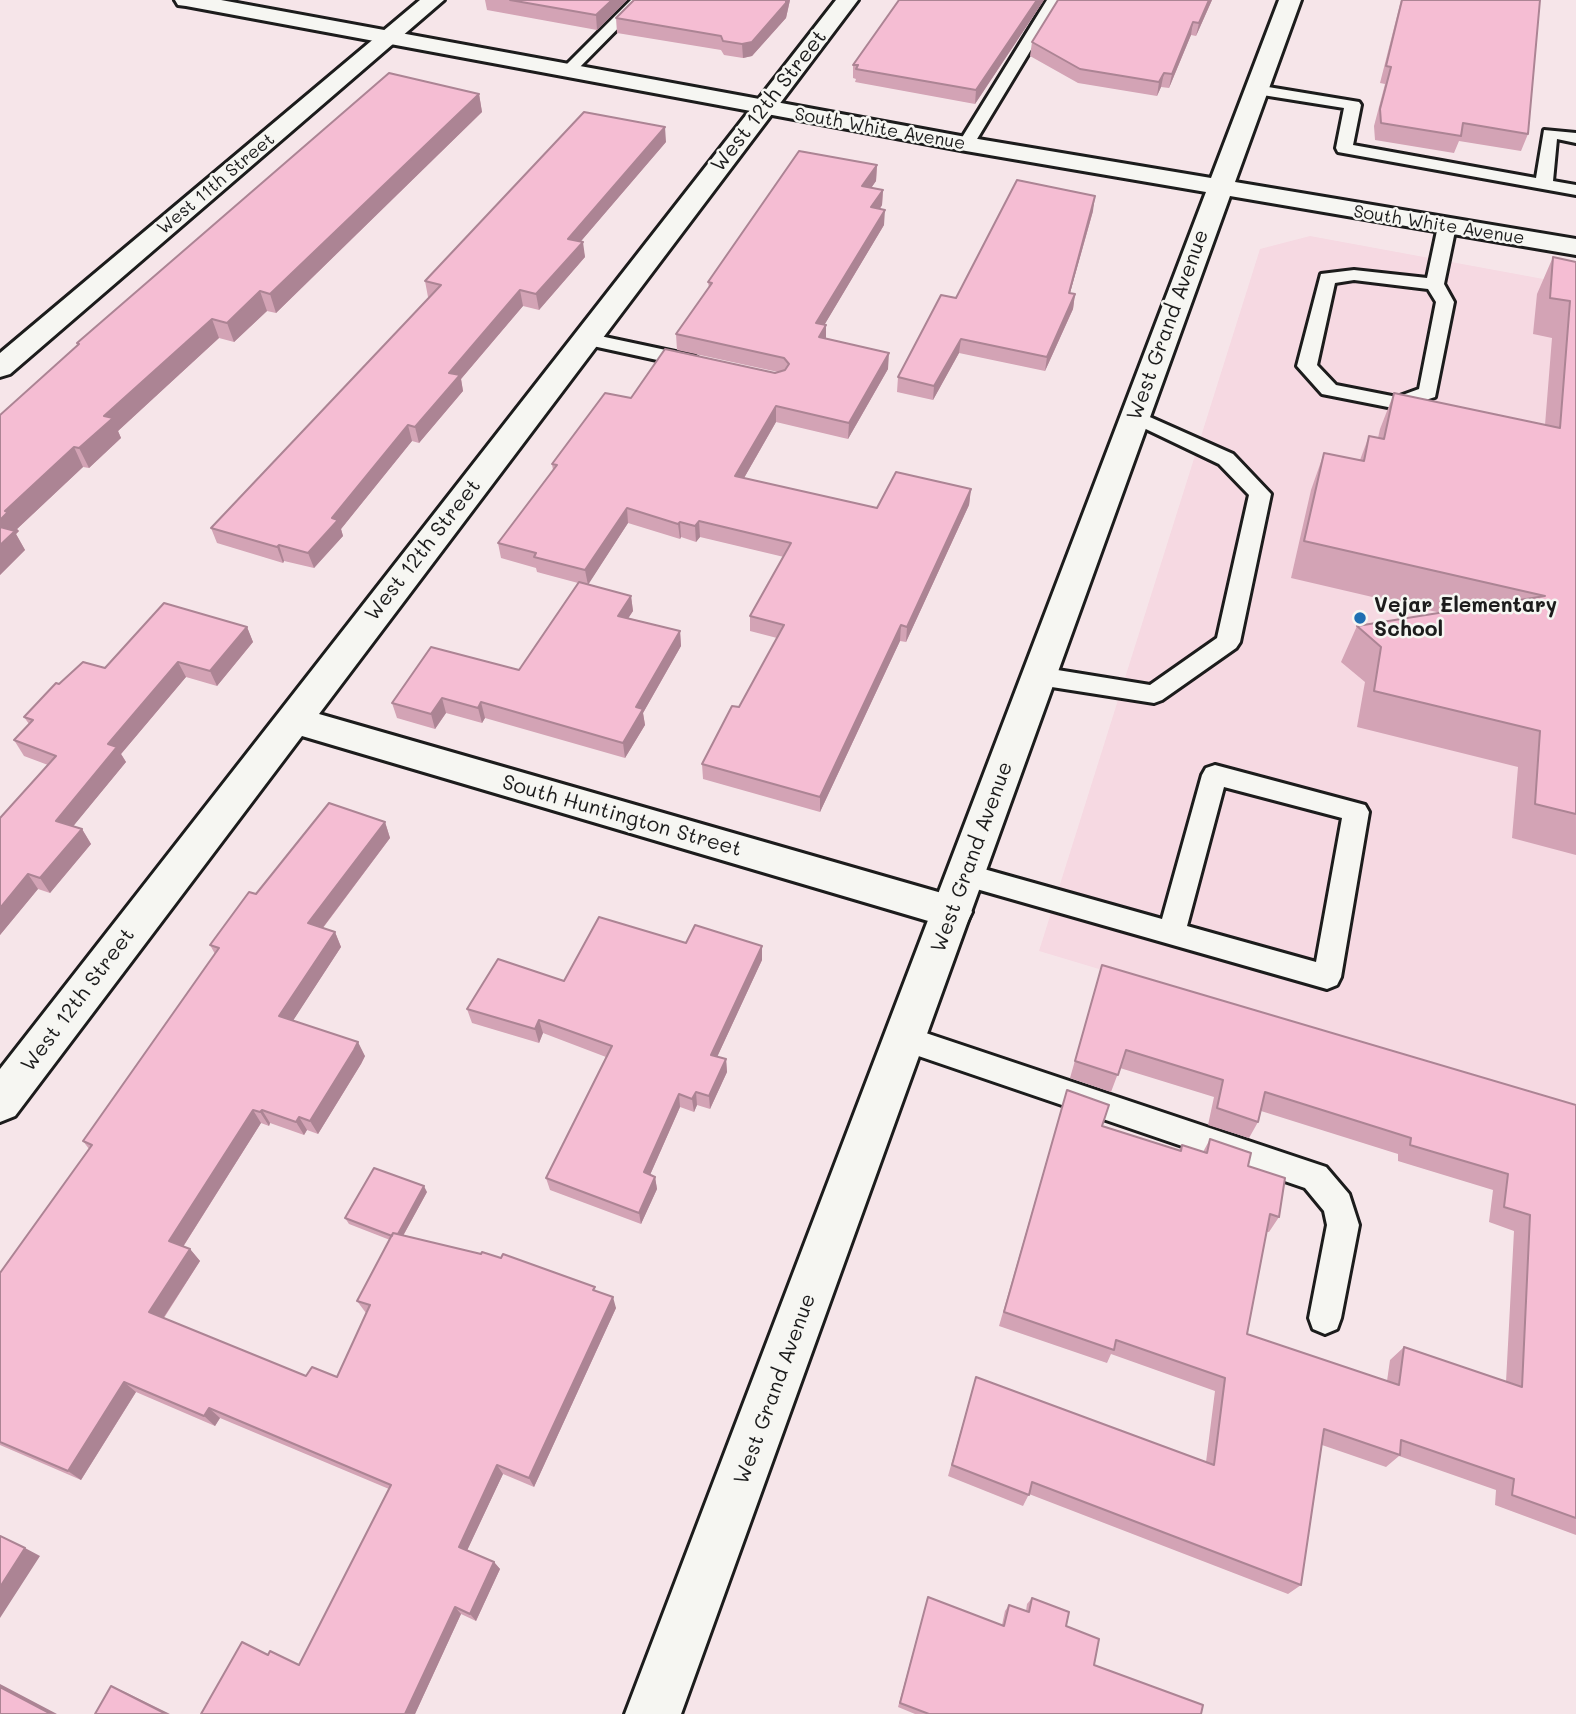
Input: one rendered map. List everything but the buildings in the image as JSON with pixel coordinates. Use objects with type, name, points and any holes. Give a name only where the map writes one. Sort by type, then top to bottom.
[{"type":"street","name":"South White Avenue","points":[[186,0],[216,2],[388,38],[966,144],[1576,247]]},
{"type":"street","name":"West 11th Street","points":[[0,368],[433,0]]},
{"type":"street","name":"West 12th Street","points":[[0,1101],[847,0]]},
{"type":"street","name":"West Grand Avenue","points":[[653,1714],[1290,0]]},
{"type":"street","name":"South Huntington Street","points":[[292,720],[952,912]]},
{"type":"lane","points":[[568,71],[639,0]]},
{"type":"lane","points":[[966,144],[1054,0]]},
{"type":"lane","points":[[1256,90],[1353,105],[1344,148],[1576,190]]},
{"type":"lane","points":[[1544,184],[1550,133],[1576,138]]},
{"type":"lane","points":[[1436,284],[1354,275],[1327,278],[1307,366],[1329,390],[1398,403],[1428,393],[1445,302],[1436,284],[1447,226]]},
{"type":"lane","points":[[586,339],[708,366]]},
{"type":"lane","points":[[1039,676],[1154,694],[1228,642],[1260,494],[1226,459],[1134,416]]},
{"type":"lane","points":[[966,875],[1327,977],[1356,813],[1215,775],[1172,933]]},
{"type":"lane","points":[[905,1039],[1314,1177],[1338,1204],[1343,1225],[1325,1318]]},
{"type":"shaded area","name":"Vejar Elementary School","points":[[1310,236],[1576,285],[1576,1112],[1039,951],[1260,249]]},
{"type":"place","name":"Vejar Elementary School","points":[[1360,618]]}]
